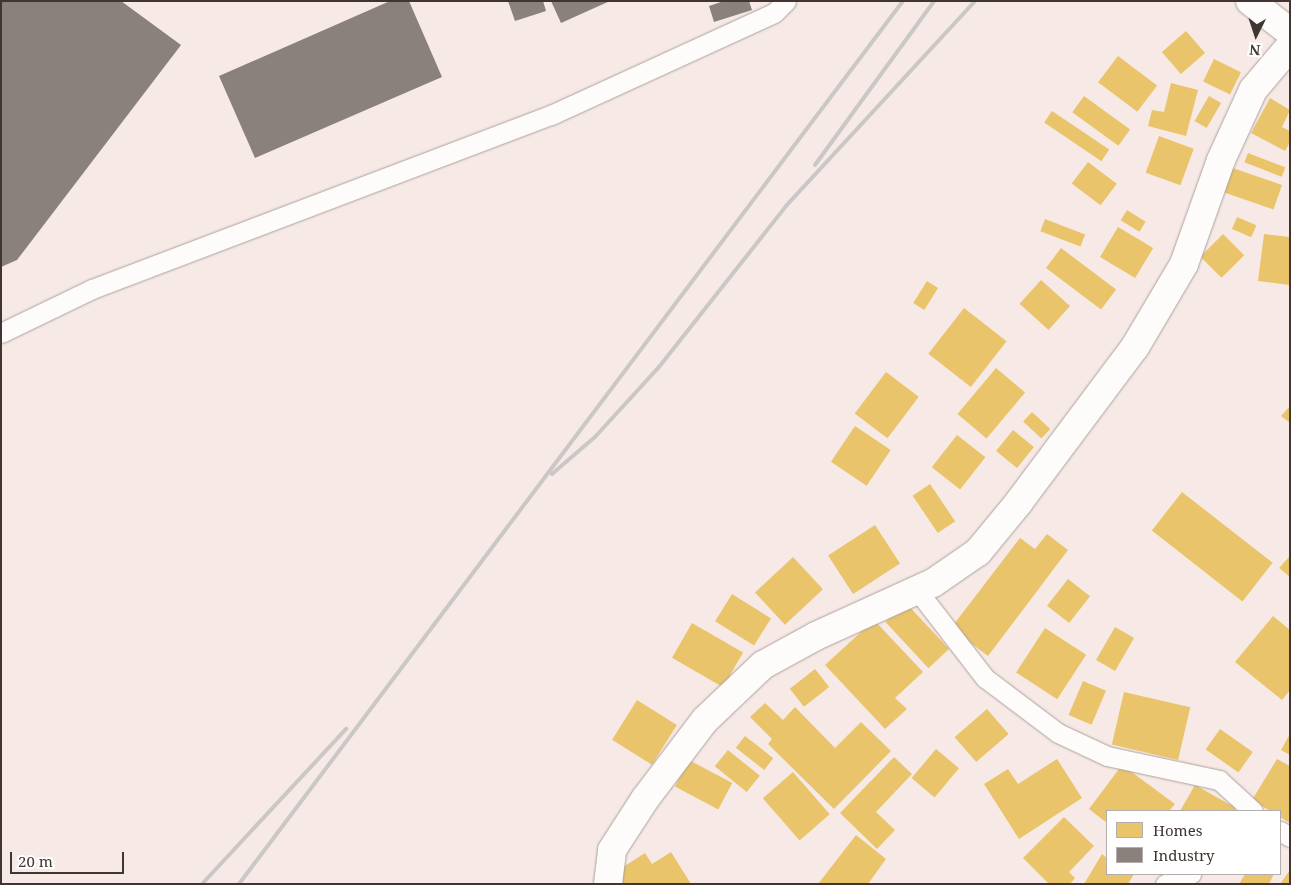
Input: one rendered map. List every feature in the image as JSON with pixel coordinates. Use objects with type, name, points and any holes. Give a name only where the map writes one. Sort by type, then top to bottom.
[{"type":"street","points":[[1250,1],[1290,32]]},
{"type":"street","points":[[608,884],[612,850],[645,799],[705,720],[763,665],[816,636],[933,583],[978,552],[1135,347],[1184,264],[1221,160],[1253,90],[1290,46]]},
{"type":"lane","points":[[1,334],[92,289],[551,115],[774,13],[786,1]]},
{"type":"lane","points":[[917,590],[985,678],[1058,733],[1107,756],[1219,780],[1252,810]]},
{"type":"lane","points":[[1165,884],[1188,875]]},
{"type":"building: Homes","points":[[1186,31],[1205,53],[1181,74],[1162,52]]},
{"type":"building: Homes","points":[[1118,56],[1157,85],[1137,112],[1098,82]]},
{"type":"building: Homes","points":[[1214,59],[1241,72],[1230,95],[1203,81]]},
{"type":"building: Homes","points":[[1171,83],[1198,90],[1186,136],[1148,126],[1152,110],[1164,112]]},
{"type":"building: Homes","points":[[1084,96],[1130,130],[1118,146],[1072,112]]},
{"type":"building: Homes","points":[[1209,96],[1221,103],[1207,128],[1194,121]]},
{"type":"building: Homes","points":[[1270,98],[1290,110],[1282,127],[1290,131],[1290,142],[1285,151],[1251,133]]},
{"type":"building: Homes","points":[[1052,111],[1109,150],[1101,161],[1044,123]]},
{"type":"building: Homes","points":[[1159,136],[1194,149],[1180,185],[1146,173]]},
{"type":"building: Homes","points":[[1248,153],[1285,167],[1282,177],[1244,162]]},
{"type":"building: Homes","points":[[1088,162],[1117,184],[1101,205],[1072,184]]},
{"type":"building: Homes","points":[[1230,167],[1282,185],[1274,209],[1222,192]]},
{"type":"building: Homes","points":[[1127,210],[1146,222],[1139,232],[1121,220]]},
{"type":"building: Homes","points":[[1237,217],[1256,225],[1251,237],[1232,229]]},
{"type":"building: Homes","points":[[1045,219],[1085,234],[1080,247],[1040,231]]},
{"type":"building: Homes","points":[[1118,227],[1153,248],[1135,278],[1100,257]]},
{"type":"building: Homes","points":[[1223,234],[1244,255],[1222,278],[1200,257]]},
{"type":"building: Homes","points":[[1264,234],[1290,237],[1290,285],[1258,281]]},
{"type":"building: Homes","points":[[1061,248],[1116,290],[1101,309],[1046,268]]},
{"type":"building: Homes","points":[[1041,280],[1070,306],[1049,330],[1020,304]]},
{"type":"building: Homes","points":[[927,281],[938,288],[924,310],[913,303]]},
{"type":"building: Homes","points":[[964,308],[1007,341],[971,387],[928,354]]},
{"type":"building: Homes","points":[[996,368],[1025,392],[987,438],[957,414]]},
{"type":"building: Homes","points":[[886,372],[919,397],[887,438],[855,414]]},
{"type":"building: Homes","points":[[1290,406],[1290,423],[1281,416]]},
{"type":"building: Homes","points":[[1032,412],[1050,429],[1041,439],[1023,422]]},
{"type":"building: Homes","points":[[855,426],[891,450],[867,486],[831,462]]},
{"type":"building: Homes","points":[[1013,430],[1034,447],[1017,468],[996,451]]},
{"type":"building: Homes","points":[[957,435],[985,457],[960,489],[932,467]]},
{"type":"building: Homes","points":[[930,484],[955,521],[938,533],[913,496]]},
{"type":"building: Homes","points":[[1182,492],[1273,563],[1242,601],[1152,531]]},
{"type":"building: Homes","points":[[875,525],[900,564],[853,594],[828,555]]},
{"type":"building: Homes","points":[[1047,534],[1068,550],[988,656],[951,628],[1020,538],[1035,549]]},
{"type":"building: Homes","points":[[1290,556],[1290,577],[1279,568]]},
{"type":"building: Homes","points":[[793,557],[823,589],[785,625],[755,592]]},
{"type":"building: Homes","points":[[1068,579],[1090,596],[1069,623],[1047,606]]},
{"type":"building: Homes","points":[[732,594],[771,618],[754,646],[715,621]]},
{"type":"building: Homes","points":[[906,603],[949,649],[928,668],[886,622]]},
{"type":"building: Homes","points":[[1273,616],[1290,630],[1290,690],[1282,700],[1235,662]]},
{"type":"building: Homes","points":[[874,620],[923,672],[895,698],[907,709],[885,729],[825,665]]},
{"type":"building: Homes","points":[[692,623],[743,652],[723,687],[672,658]]},
{"type":"building: Homes","points":[[1115,627],[1134,638],[1115,671],[1096,660]]},
{"type":"building: Homes","points":[[1045,628],[1086,655],[1057,699],[1016,672]]},
{"type":"building: Homes","points":[[815,669],[829,687],[804,707],[790,689]]},
{"type":"building: Homes","points":[[1083,681],[1106,691],[1092,725],[1069,715]]},
{"type":"building: Homes","points":[[1124,692],[1190,707],[1178,760],[1112,745]]},
{"type":"building: Homes","points":[[637,700],[677,725],[652,765],[612,740]]},
{"type":"building: Homes","points":[[765,703],[783,720],[795,707],[835,748],[861,722],[891,751],[834,809],[768,744],[772,739],[750,717]]},
{"type":"building: Homes","points":[[987,709],[1009,734],[976,762],[955,737]]},
{"type":"building: Homes","points":[[1220,729],[1253,752],[1238,772],[1206,749]]},
{"type":"building: Homes","points":[[1290,734],[1290,755],[1281,750]]},
{"type":"building: Homes","points":[[745,736],[773,758],[764,770],[736,748]]},
{"type":"building: Homes","points":[[936,749],[959,768],[935,797],[912,778]]},
{"type":"building: Homes","points":[[728,750],[760,776],[747,792],[715,766]]},
{"type":"building: Homes","points":[[894,757],[912,774],[876,812],[895,830],[877,849],[840,813]]},
{"type":"building: Homes","points":[[1057,759],[1082,798],[1019,839],[984,784],[1008,769],[1018,784]]},
{"type":"building: Homes","points":[[1277,759],[1290,766],[1290,823],[1281,818],[1281,810],[1268,810],[1252,800]]},
{"type":"building: Homes","points":[[689,760],[732,783],[718,809],[675,786]]},
{"type":"building: Homes","points":[[1122,765],[1175,804],[1170,810],[1106,810],[1106,822],[1089,809]]},
{"type":"building: Homes","points":[[793,772],[830,814],[800,841],[763,798]]},
{"type":"building: Homes","points":[[1195,785],[1236,808],[1235,810],[1181,810]]},
{"type":"building: Homes","points":[[1064,817],[1094,846],[1069,872],[1075,878],[1070,884],[1049,884],[1023,858]]},
{"type":"building: Homes","points":[[856,835],[886,859],[868,884],[818,884]]},
{"type":"building: Homes","points":[[671,852],[691,884],[621,884],[614,873],[645,853],[652,864]]},
{"type":"building: Homes","points":[[1102,854],[1106,857],[1106,875],[1133,875],[1128,884],[1084,884]]},
{"type":"building: Homes","points":[[1290,870],[1290,884],[1280,884]]},
{"type":"building: Homes","points":[[1244,875],[1274,875],[1269,884],[1239,884]]},
{"type":"building: Industry","points":[[1,1],[121,1],[181,45],[17,260],[1,267]]},
{"type":"building: Industry","points":[[390,1],[409,1],[442,77],[255,158],[219,76]]},
{"type":"building: Industry","points":[[508,1],[543,1],[546,11],[515,21]]},
{"type":"building: Industry","points":[[551,1],[610,1],[561,23]]},
{"type":"building: Industry","points":[[724,1],[749,1],[752,10],[714,22],[709,6]]},
{"type":"railway","points":[[239,884],[903,1]]},
{"type":"railway","points":[[815,165],[934,1]]},
{"type":"railway","points":[[552,474],[595,437],[659,367],[786,206],[975,1]]},
{"type":"railway","points":[[202,884],[346,729]]}]
